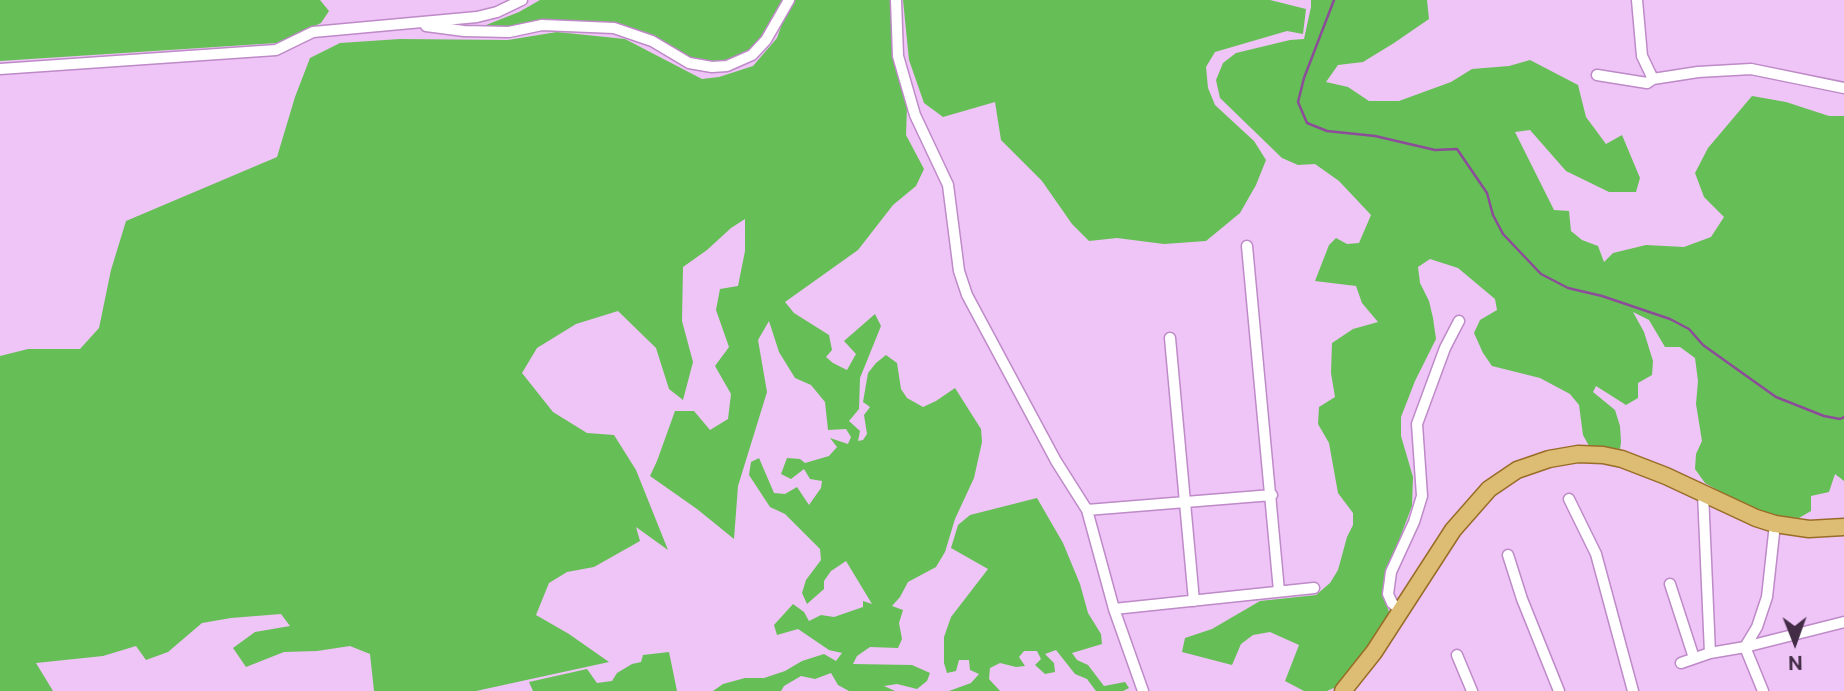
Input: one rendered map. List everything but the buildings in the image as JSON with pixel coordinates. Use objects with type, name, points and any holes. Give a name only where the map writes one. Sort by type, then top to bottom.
[{"type":"main road","points":[[1343,691],[1374,652],[1453,530],[1489,489],[1517,470],[1549,459],[1578,454],[1622,459],[1666,476],[1756,518],[1810,529],[1844,527]]},
{"type":"street","points":[[0,69],[276,50],[313,32],[477,17],[497,12],[522,0]]},
{"type":"street","points":[[405,24],[464,31],[509,32],[542,25],[614,28],[652,41],[689,63],[712,67],[727,66],[752,55],[766,40],[789,0]]},
{"type":"street","points":[[896,0],[898,56],[915,115],[948,185],[959,271],[967,295],[1013,385],[1087,510],[1114,610],[1143,691]]},
{"type":"street","points":[[1637,0],[1642,56],[1653,79]]},
{"type":"street","points":[[1597,75],[1647,83],[1653,79],[1698,72],[1751,69],[1844,88]]},
{"type":"street","points":[[1247,246],[1279,591]]},
{"type":"street","points":[[1400,610],[1392,603],[1388,594],[1391,572],[1414,522],[1422,496],[1417,424],[1445,348],[1459,321]]},
{"type":"street","points":[[1170,338],[1194,601]]},
{"type":"street","points":[[1703,493],[1710,653]]},
{"type":"street","points":[[1087,510],[1272,495]]},
{"type":"street","points":[[1569,499],[1596,554],[1633,691]]},
{"type":"street","points":[[1745,647],[1757,627],[1767,597],[1776,524]]},
{"type":"street","points":[[1508,555],[1522,599],[1559,691]]},
{"type":"street","points":[[1670,584],[1694,658]]},
{"type":"street","points":[[1114,610],[1314,588]]},
{"type":"street","points":[[1681,663],[1710,653],[1844,622]]},
{"type":"street","points":[[1745,647],[1763,691]]},
{"type":"street","points":[[1457,655],[1472,691]]},
{"type":"green space","points":[[0,0],[320,0],[329,11],[321,23],[277,43],[0,61]]},
{"type":"green space","points":[[540,0],[783,0],[761,38],[749,52],[726,63],[690,60],[613,25],[476,29],[519,12]]},
{"type":"green space","points":[[794,0],[891,0],[892,44],[907,107],[906,135],[924,169],[916,186],[893,205],[858,250],[785,302],[794,313],[829,335],[832,350],[826,357],[847,370],[856,354],[844,341],[875,314],[881,326],[860,378],[859,409],[849,421],[860,431],[858,441],[863,440],[867,434],[864,415],[870,407],[863,402],[868,373],[886,355],[897,363],[901,389],[907,398],[923,407],[955,388],[981,429],[982,442],[974,478],[955,519],[945,552],[936,567],[908,582],[892,606],[903,610],[899,623],[902,639],[898,648],[870,647],[857,656],[853,664],[912,665],[930,673],[927,681],[917,689],[897,684],[884,686],[895,691],[849,691],[838,685],[831,673],[815,679],[801,676],[784,686],[781,691],[713,691],[723,684],[745,678],[764,678],[785,671],[802,661],[824,654],[836,661],[842,653],[829,650],[798,629],[777,635],[774,625],[793,604],[804,612],[809,621],[821,615],[834,617],[863,607],[863,601],[872,604],[846,561],[831,571],[824,581],[824,589],[807,604],[802,593],[806,580],[821,560],[820,549],[785,514],[770,507],[749,475],[751,462],[759,458],[774,493],[785,494],[797,487],[809,505],[821,488],[822,481],[810,479],[804,469],[791,479],[781,474],[787,458],[800,459],[805,463],[829,456],[837,447],[830,438],[848,444],[851,437],[846,429],[828,430],[825,402],[811,385],[795,378],[779,352],[769,321],[758,340],[767,392],[738,486],[734,539],[650,476],[675,411],[694,411],[710,430],[728,419],[731,394],[715,366],[729,347],[716,310],[720,289],[738,286],[745,251],[745,219],[683,267],[682,321],[693,362],[683,400],[669,389],[656,348],[618,311],[576,324],[537,348],[522,373],[553,412],[587,433],[614,435],[636,470],[668,550],[636,527],[640,541],[594,567],[567,572],[549,583],[536,615],[609,662],[476,691],[374,691],[370,654],[350,646],[284,652],[246,667],[233,648],[255,632],[290,626],[281,614],[202,623],[168,652],[146,660],[136,646],[103,656],[36,663],[53,691],[0,691],[0,356],[28,349],[80,349],[99,328],[111,270],[126,221],[277,157],[310,58],[340,43],[400,39],[508,40],[557,32],[625,39],[702,79],[719,77],[753,66],[777,38]]},
{"type":"green space","points":[[903,0],[1270,0],[1306,9],[1303,34],[1287,31],[1215,52],[1206,67],[1208,88],[1215,105],[1254,141],[1266,160],[1240,213],[1206,241],[1164,244],[1117,238],[1089,241],[1072,224],[1042,181],[1001,140],[995,102],[943,117],[924,103],[909,60]]},
{"type":"green space","points":[[1311,0],[1427,0],[1429,19],[1363,62],[1338,65],[1326,82],[1348,87],[1369,101],[1399,101],[1451,82],[1472,69],[1509,66],[1530,60],[1578,85],[1586,117],[1606,144],[1622,135],[1640,178],[1636,192],[1609,192],[1566,171],[1530,130],[1515,132],[1554,210],[1569,211],[1571,231],[1582,240],[1598,246],[1604,262],[1613,253],[1646,245],[1684,247],[1711,237],[1724,217],[1704,197],[1695,173],[1708,148],[1752,96],[1786,102],[1829,116],[1844,116],[1844,481],[1835,474],[1829,492],[1811,496],[1811,511],[1799,518],[1777,516],[1756,509],[1705,483],[1695,469],[1696,454],[1702,441],[1696,404],[1698,381],[1695,358],[1680,347],[1665,347],[1649,320],[1633,312],[1644,332],[1653,361],[1652,375],[1638,383],[1638,398],[1626,405],[1596,386],[1593,392],[1615,410],[1621,442],[1620,449],[1589,446],[1583,435],[1579,405],[1570,394],[1540,378],[1492,366],[1483,353],[1474,333],[1480,320],[1497,310],[1495,299],[1458,268],[1430,259],[1418,267],[1420,283],[1429,301],[1436,339],[1401,417],[1401,436],[1413,477],[1412,506],[1385,577],[1383,594],[1390,615],[1357,665],[1338,686],[1327,691],[1304,691],[1285,681],[1299,645],[1270,632],[1253,635],[1241,644],[1232,665],[1182,652],[1185,638],[1212,629],[1260,601],[1316,595],[1330,583],[1338,570],[1353,525],[1353,513],[1338,493],[1329,443],[1318,424],[1319,407],[1335,397],[1331,373],[1332,343],[1353,329],[1378,322],[1362,303],[1356,286],[1315,281],[1329,245],[1336,238],[1347,244],[1359,243],[1371,215],[1339,181],[1315,164],[1298,165],[1282,158],[1220,98],[1216,80],[1223,63],[1236,53],[1304,39]]},
{"type":"green space","points":[[1037,498],[1063,543],[1080,584],[1088,613],[1101,634],[1102,644],[1072,653],[1077,660],[1088,665],[1104,686],[1125,682],[1129,688],[1123,691],[1096,691],[1087,679],[1075,674],[1056,650],[1045,654],[1054,663],[1055,672],[1045,674],[1035,665],[1041,659],[1037,651],[1024,651],[1019,657],[1025,666],[1000,663],[990,668],[989,679],[1000,691],[949,691],[971,683],[979,674],[970,670],[969,660],[959,660],[956,671],[947,673],[944,663],[944,637],[951,617],[988,569],[951,548],[958,525],[970,515]]},
{"type":"green space","points":[[669,652],[677,691],[533,691],[529,682],[587,669],[597,683],[612,681],[617,673],[641,662],[643,655]]},
{"type":"waterway","points":[[1334,0],[1304,78],[1298,102],[1307,123],[1327,131],[1375,136],[1435,150],[1457,149],[1487,193],[1493,215],[1503,234],[1541,274],[1568,288],[1602,296],[1670,319],[1689,329],[1703,345],[1776,397],[1824,416],[1840,419],[1844,417]]}]
